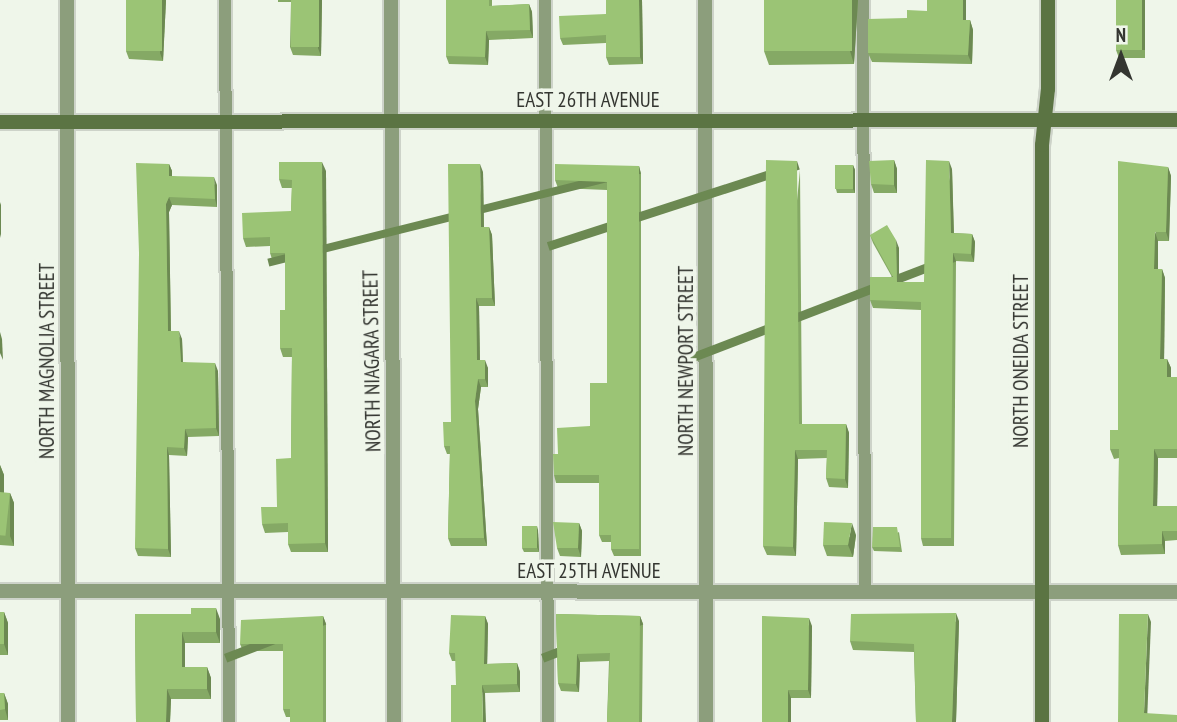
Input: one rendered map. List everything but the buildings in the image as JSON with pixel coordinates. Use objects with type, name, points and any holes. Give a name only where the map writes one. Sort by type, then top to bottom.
[{"type":"street","name":"NORTH MAGNOLIA STREET","points":[[67,0],[68,722]]},
{"type":"street","name":"NORTH NIAGARA STREET","points":[[391,0],[396,592],[394,722]]},
{"type":"street","name":"NORTH NEWPORT STREET","points":[[705,0],[706,722]]},
{"type":"street","name":"NORTH ONEIDA STREET","points":[[1042,722],[1048,0]]},
{"type":"street","name":"EAST 26TH AVENUE","points":[[0,122],[1177,120]]},
{"type":"street","name":"EAST 25TH AVENUE","points":[[0,591],[1177,592]]},
{"type":"lane","points":[[225,0],[229,722]]},
{"type":"lane","points":[[545,0],[548,722]]},
{"type":"lane","points":[[863,0],[865,592]]}]
